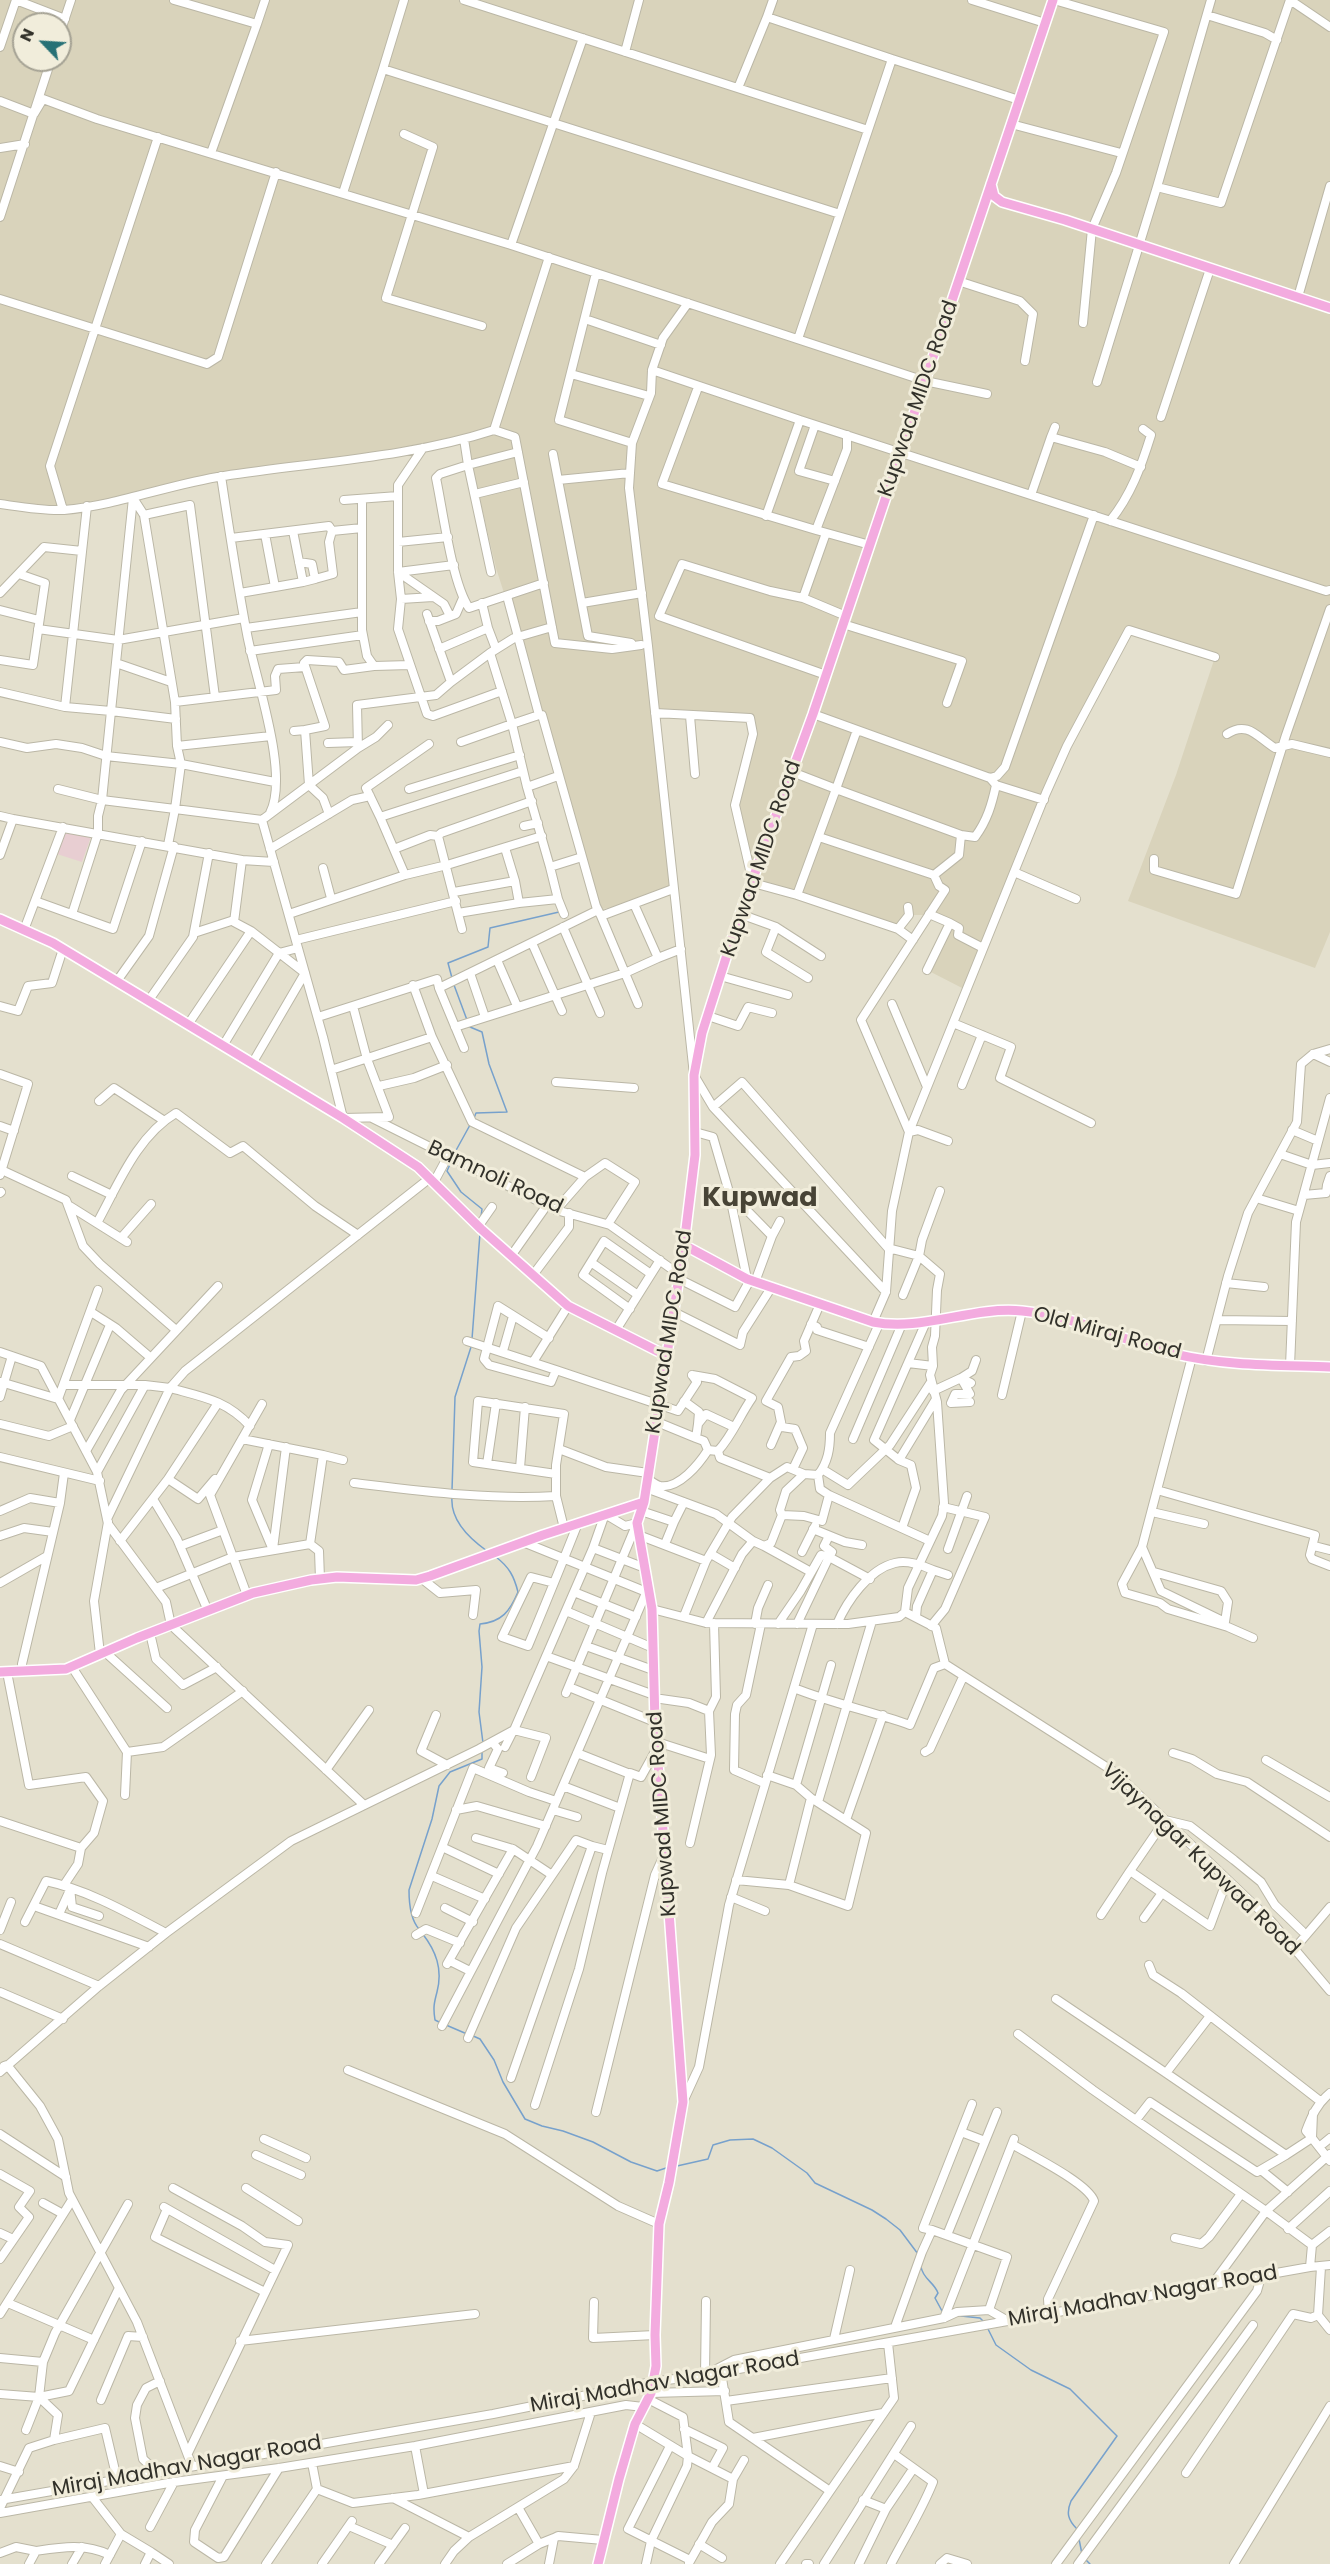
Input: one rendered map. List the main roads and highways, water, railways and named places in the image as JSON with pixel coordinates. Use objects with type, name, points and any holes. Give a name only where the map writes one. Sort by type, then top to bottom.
[{"type":"main road","name":"Kupwad MIDC Road","points":[[598,2564],[635,2424],[648,2400],[657,2366],[655,2335],[659,2224],[683,2102],[655,1722],[652,1609],[637,1523],[643,1506],[684,1245],[695,1155],[694,1075],[708,1016],[740,914],[813,714],[1053,0]]},
{"type":"main road","points":[[991,184],[994,196],[1002,202],[1298,297],[1329,304]]},
{"type":"main road","points":[[0,919],[63,949],[344,1118],[432,1180],[478,1227],[568,1306],[667,1356]]},
{"type":"main road","name":"Old Miraj Road","points":[[684,1245],[771,1288],[876,1323],[902,1324],[988,1310],[1022,1311],[1064,1320],[1206,1361],[1330,1367]]},
{"type":"main road","points":[[3,1672],[66,1669],[248,1595],[320,1579],[421,1578],[605,1514],[643,1506]]},
{"type":"waterway","points":[[452,978],[448,963],[488,947],[490,928],[559,912]]},
{"type":"waterway","points":[[454,985],[467,1020]]},
{"type":"waterway","points":[[469,1024],[470,1027],[482,1032],[489,1064],[507,1112],[476,1113],[474,1118]]},
{"type":"waterway","points":[[454,1154],[470,1125]]},
{"type":"waterway","points":[[451,1162],[447,1171],[461,1192],[482,1209],[481,1217]]},
{"type":"waterway","points":[[472,1339],[480,1233]]},
{"type":"waterway","points":[[452,1490],[455,1397],[471,1347]]},
{"type":"waterway","points":[[452,1497],[454,1513],[462,1528],[487,1551]]},
{"type":"waterway","points":[[483,1743],[479,1712],[482,1667],[480,1624],[500,1618],[512,1605],[518,1592],[510,1572],[496,1557]]},
{"type":"waterway","points":[[419,1929],[412,1916],[409,1890],[432,1819],[439,1786],[450,1772],[482,1759],[482,1751]]},
{"type":"waterway","points":[[422,1933],[431,1947],[439,1968],[439,1984],[434,2009],[435,2020],[439,2022]]},
{"type":"waterway","points":[[446,2025],[467,2034]]},
{"type":"waterway","points":[[471,2035],[480,2039],[494,2060],[503,2082],[525,2119],[593,2142],[631,2162],[657,2171],[666,2168]]},
{"type":"waterway","points":[[677,2166],[708,2159],[713,2145],[730,2140],[753,2139],[772,2148],[807,2173],[815,2183],[886,2219],[900,2230],[918,2254]]},
{"type":"waterway","points":[[921,2267],[924,2275],[936,2289],[938,2293],[935,2298],[944,2312]]},
{"type":"waterway","points":[[961,2316],[980,2318],[984,2322]]},
{"type":"waterway","points":[[988,2329],[996,2345],[1031,2370],[1070,2389],[1117,2436],[1071,2501],[1069,2516],[1077,2529]]},
{"type":"waterway","points":[[1079,2539],[1082,2554]]},
{"type":"waterway","points":[[1084,2558],[1090,2564]]},
{"type":"district","name":"Kupwad","points":[[760,1199]]}]
